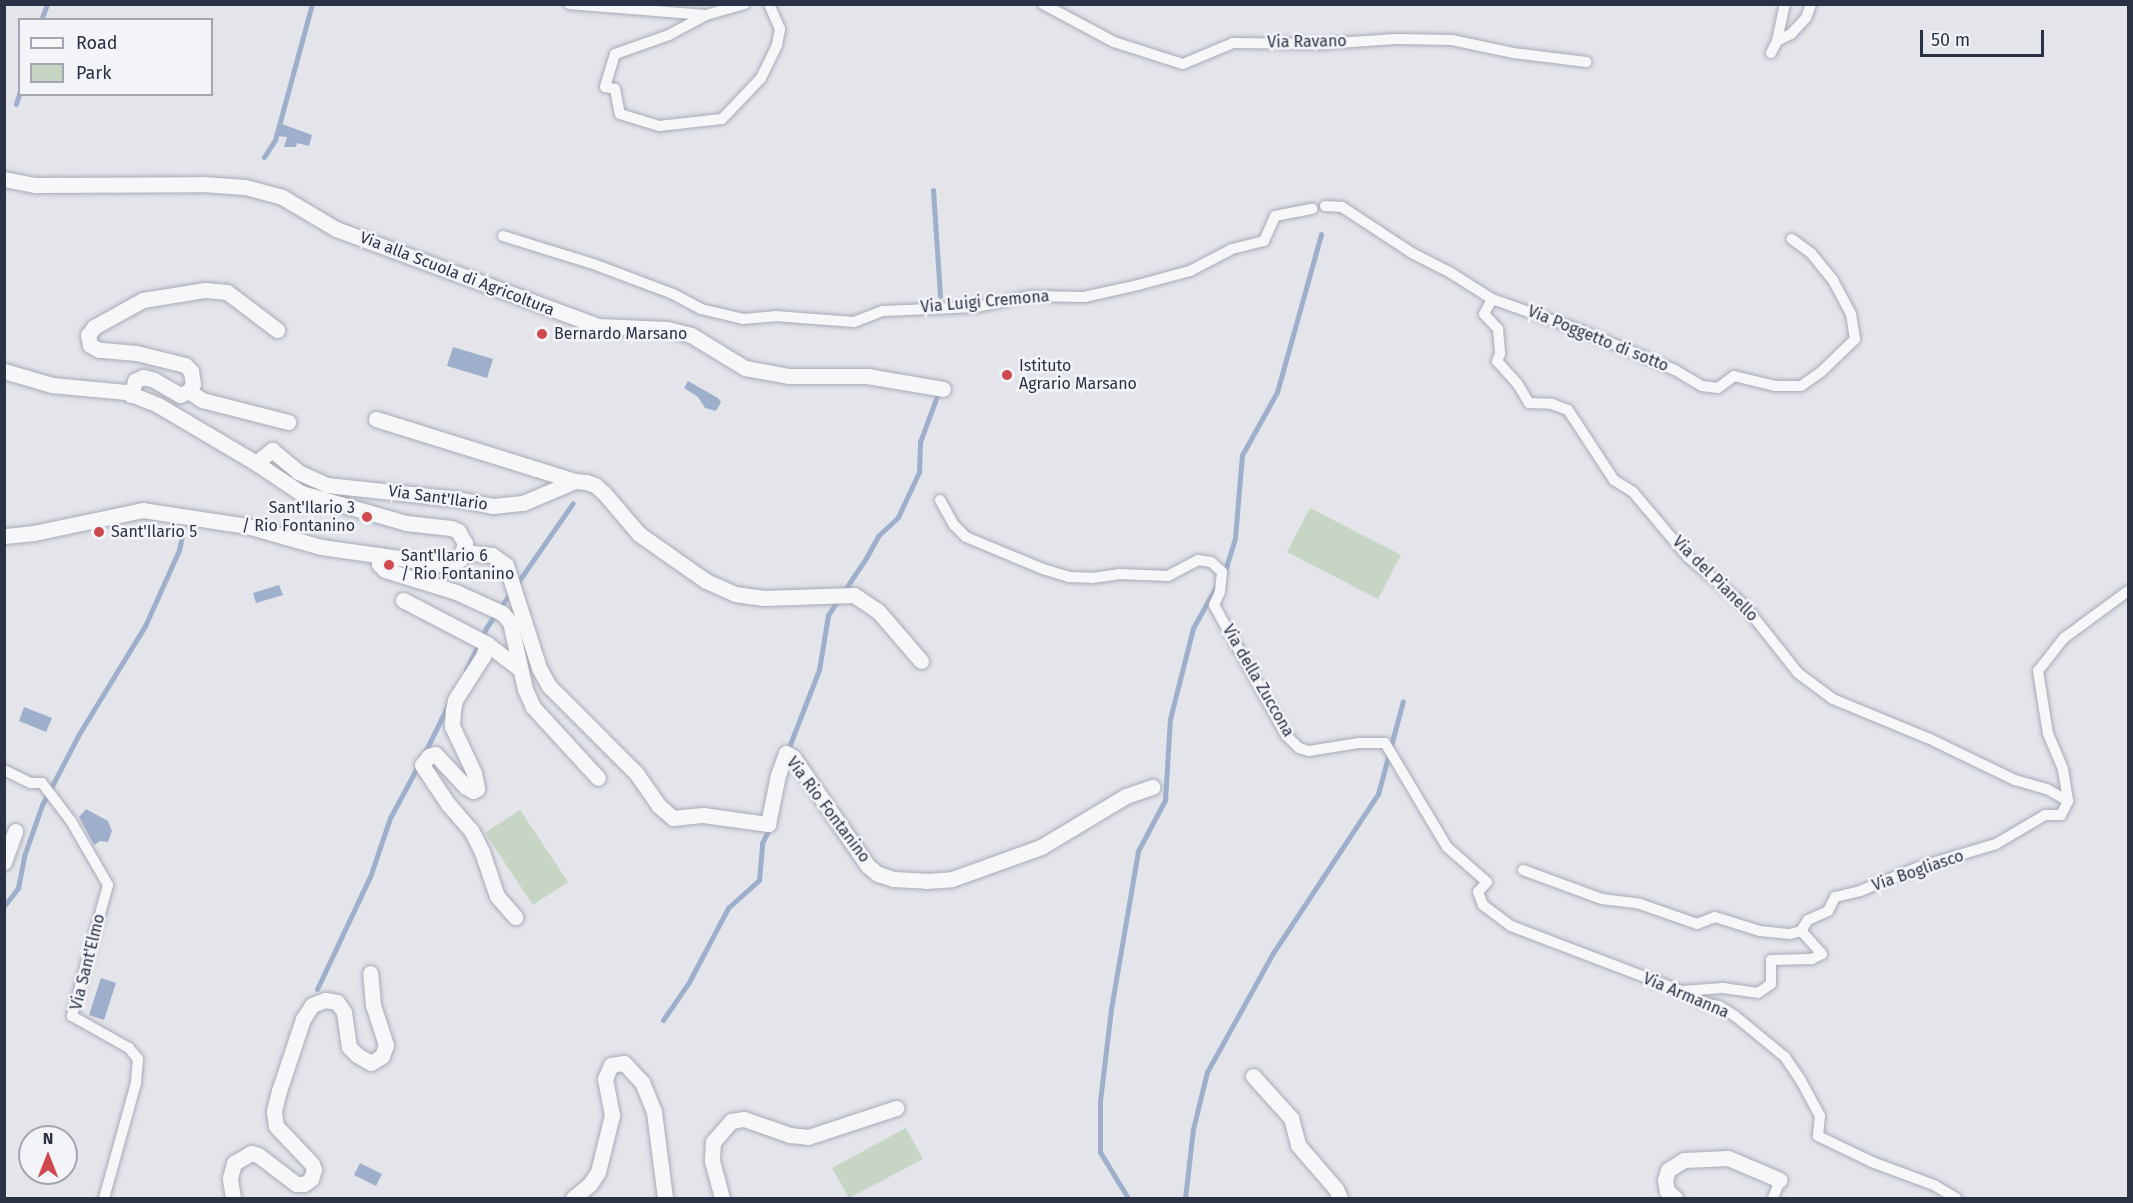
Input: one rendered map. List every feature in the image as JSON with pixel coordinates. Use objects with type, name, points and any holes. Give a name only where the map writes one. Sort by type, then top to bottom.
[{"type":"street","points":[[569,4],[705,15]]},
{"type":"street","points":[[744,4],[705,15],[669,35],[629,48],[614,57],[604,87],[615,89],[620,114],[659,126],[722,119],[748,95],[762,78],[777,45],[780,29],[769,4]]},
{"type":"street","name":"Via Ravano","points":[[1043,4],[1114,42],[1183,64],[1233,43],[1322,44],[1396,39],[1452,40],[1513,53],[1586,62]]},
{"type":"street","points":[[1771,52],[1777,41],[1785,4]]},
{"type":"street","points":[[1765,40],[1777,41],[1791,34],[1806,18],[1811,4]]},
{"type":"street","name":"Via alla Scuola di Agricoltura","points":[[4,179],[36,185],[203,184],[244,188],[282,197],[336,229],[598,326],[667,329],[691,335],[745,368],[789,376],[867,376],[943,389]]},
{"type":"street","name":"Via Poggetto di sotto","points":[[1325,206],[1342,207],[1412,253],[1451,273],[1492,299],[1583,331],[1676,370],[1702,386],[1718,388],[1734,376],[1775,386],[1800,386],[1821,372],[1855,339],[1851,314],[1832,279],[1811,253],[1792,238]]},
{"type":"street","name":"Via Luigi Cremona","points":[[503,236],[596,265],[674,294],[701,309],[743,318],[775,316],[854,322],[883,311],[976,307],[1030,296],[1084,297],[1138,285],[1190,271],[1232,249],[1264,241],[1275,216],[1312,208]]},
{"type":"street","points":[[131,395],[135,381],[143,376],[180,395],[189,391],[193,378],[191,371],[185,365],[136,353],[99,350],[90,345],[88,335],[94,327],[143,300],[205,290],[227,292],[277,330]]},
{"type":"street","name":"Via del Pianello","points":[[1492,299],[1484,314],[1498,329],[1500,354],[1497,361],[1517,384],[1529,403],[1552,404],[1568,410],[1595,455],[1614,480],[1633,492],[1688,557],[1745,606],[1798,673],[1833,699],[1930,739],[2015,780],[2047,789],[2068,801]]},
{"type":"street","name":"Via Sant'Ilario","points":[[4,371],[52,385],[126,392],[158,405],[256,463],[301,494],[406,523],[452,528],[463,537],[464,552]]},
{"type":"street","points":[[189,391],[202,400],[288,422]]},
{"type":"street","points":[[376,419],[575,481],[595,485],[639,534],[706,582],[735,594],[764,598],[854,595],[878,611],[921,661]]},
{"type":"street","name":"Via Sant'Ilario","points":[[256,463],[272,450],[298,471],[327,485],[457,499],[493,506],[523,503],[575,481]]},
{"type":"street","name":"Via della Zuccona","points":[[940,500],[954,525],[966,537],[1043,569],[1069,577],[1092,578],[1119,574],[1168,576],[1198,560],[1210,562],[1222,572],[1220,592],[1215,605],[1275,716],[1292,741],[1299,748],[1309,751],[1359,743],[1385,743],[1447,847],[1488,882]]},
{"type":"street","points":[[4,536],[34,533],[143,510],[229,522],[321,547],[448,565],[460,559],[464,552]]},
{"type":"street","name":"Via Rio Fontanino","points":[[464,552],[492,555],[506,565],[539,668],[549,686],[636,773],[658,805],[673,818],[703,815],[768,824],[778,775],[786,753],[793,757],[868,866],[878,874],[893,879],[926,881],[952,879],[1041,847],[1126,796],[1152,787]]},
{"type":"street","points":[[379,555],[379,564],[385,570],[456,592],[502,613],[510,622],[520,669],[533,707],[598,777]]},
{"type":"street","points":[[2068,801],[2063,769],[2048,734],[2038,671],[2064,638],[2128,591]]},
{"type":"street","points":[[403,600],[488,644],[520,669]]},
{"type":"street","points":[[488,644],[455,700],[453,710],[452,726],[474,773],[477,789],[472,791],[466,787],[435,754],[422,765],[448,804],[471,830],[482,852],[497,896],[515,917]]},
{"type":"street","name":"Via Sant'Elmo","points":[[4,770],[31,783],[42,783],[71,821],[108,885],[72,1016],[129,1048],[138,1059],[136,1083],[104,1198]]},
{"type":"street","name":"Via Bogliasco","points":[[1801,931],[1808,920],[1828,910],[1835,897],[1860,891],[1919,867],[1996,844],[2045,815],[2061,815],[2068,801]]},
{"type":"street","points":[[4,862],[15,831]]},
{"type":"street","points":[[1523,870],[1602,899],[1640,904],[1697,924],[1715,917],[1760,931],[1790,934],[1801,931],[1822,954],[1812,959],[1772,960],[1771,984],[1758,993],[1723,988],[1682,991]]},
{"type":"street","name":"Via Armanna","points":[[1488,882],[1478,892],[1482,905],[1511,926],[1682,991],[1706,1004],[1719,1006],[1735,1016],[1785,1057],[1800,1078],[1820,1116],[1818,1136],[1872,1162],[1934,1185],[1956,1198]]},
{"type":"street","points":[[233,1198],[230,1178],[234,1163],[251,1153],[258,1155],[296,1184],[304,1184],[311,1179],[314,1169],[312,1164],[276,1126],[274,1111],[279,1091],[303,1019],[312,1005],[325,1000],[337,1002],[344,1012],[350,1047],[357,1055],[371,1063],[382,1056],[386,1046],[373,1005],[370,973]]},
{"type":"street","points":[[573,1198],[590,1184],[598,1172],[612,1115],[605,1079],[611,1065],[624,1063],[642,1082],[654,1112],[665,1198]]},
{"type":"street","points":[[1253,1076],[1291,1118],[1298,1145],[1336,1189],[1340,1198]]},
{"type":"street","points":[[722,1198],[712,1160],[713,1142],[731,1121],[744,1119],[790,1136],[808,1137],[896,1108]]},
{"type":"street","points":[[1675,1198],[1667,1191],[1665,1180],[1668,1170],[1684,1160],[1728,1158],[1780,1180],[1773,1198]]},
{"type":"green space","points":[[1310,508],[1401,555],[1378,599],[1287,552]]},
{"type":"green space","points":[[520,810],[568,882],[533,905],[485,833]]},
{"type":"green space","points":[[906,1128],[923,1159],[849,1198],[832,1168]]},
{"type":"water","points":[[282,124],[312,135],[309,146],[297,143],[296,147],[284,147],[287,137],[278,136]]},
{"type":"water","points":[[453,347],[493,359],[487,378],[447,366]]},
{"type":"water","points":[[688,381],[718,398],[721,402],[716,411],[705,408],[698,397],[684,388]]},
{"type":"water","points":[[279,585],[283,595],[256,603],[253,593]]},
{"type":"water","points":[[24,707],[52,718],[46,732],[19,721]]},
{"type":"water","points":[[86,809],[108,821],[112,831],[108,842],[100,841],[94,845],[79,817]]},
{"type":"water","points":[[101,978],[116,983],[104,1020],[89,1015]]},
{"type":"water","points":[[360,1163],[382,1174],[376,1186],[354,1175]]},
{"type":"waterway","points":[[42,18],[47,4]]},
{"type":"waterway","points":[[264,157],[275,140],[312,4]]},
{"type":"waterway","points":[[16,104],[18,96]]},
{"type":"waterway","points":[[933,190],[940,296]]},
{"type":"waterway","points":[[1224,574],[1235,538],[1242,455],[1277,392],[1321,234]]},
{"type":"waterway","points":[[787,752],[819,670],[828,615],[879,535],[898,517],[919,472],[920,442],[937,396]]},
{"type":"waterway","points":[[466,670],[486,628],[573,503]]},
{"type":"waterway","points":[[4,906],[18,888],[24,856],[42,805],[79,734],[145,626],[179,550],[182,536]]},
{"type":"waterway","points":[[1128,1198],[1100,1152],[1100,1101],[1111,1009],[1138,851],[1165,800],[1170,719],[1193,628],[1217,585]]},
{"type":"waterway","points":[[1185,1198],[1193,1129],[1207,1072],[1273,953],[1378,794],[1403,701]]},
{"type":"waterway","points":[[424,754],[448,705]]},
{"type":"waterway","points":[[317,989],[371,874],[390,818],[419,764]]},
{"type":"waterway","points":[[663,1020],[689,982],[728,908],[759,880],[762,843],[771,825]]},
{"type":"place","name":"Bernardo Marsano","points":[[542,334]]},
{"type":"place","name":"Istituto Agrario Marsano","points":[[1007,375]]},
{"type":"place","name":"Sant'Ilario 3 / Rio Fontanino","points":[[367,517]]},
{"type":"place","name":"Sant'Ilario 5","points":[[99,532]]},
{"type":"place","name":"Sant'Ilario 6 / Rio Fontanino","points":[[389,565]]}]
